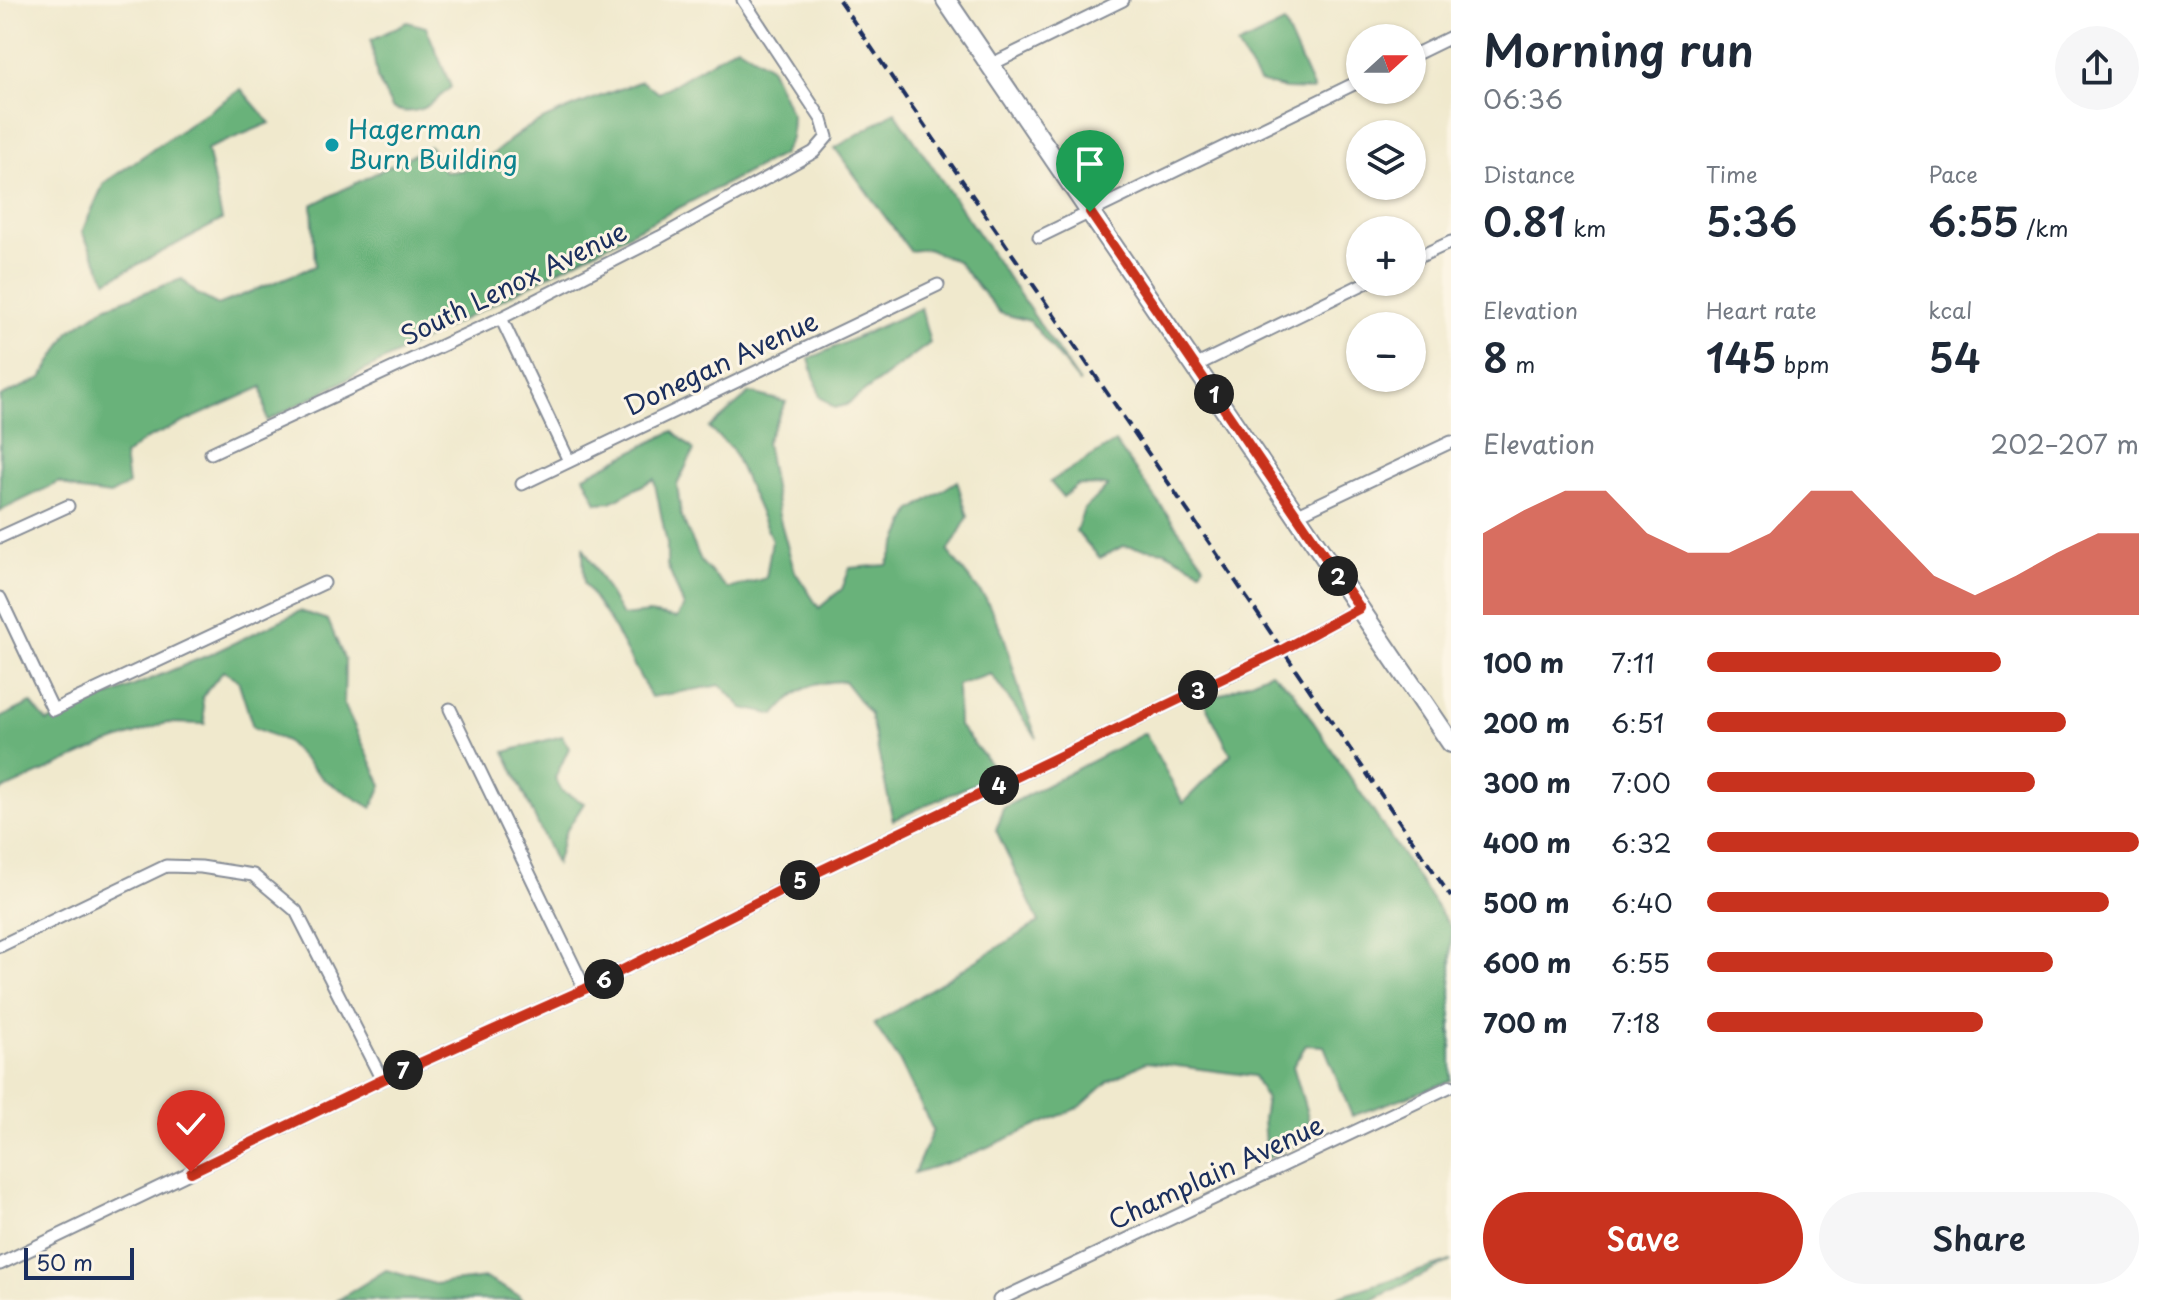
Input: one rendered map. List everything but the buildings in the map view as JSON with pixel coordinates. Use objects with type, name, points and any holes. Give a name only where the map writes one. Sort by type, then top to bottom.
[{"type":"main road","points":[[946,0],[1451,743]]},
{"type":"street","name":"South Lenox Avenue","points":[[211,453],[501,318],[660,237],[814,152],[827,137],[822,120],[743,0]]},
{"type":"street","points":[[990,65],[1123,0]]},
{"type":"street","points":[[1426,49],[1451,37]]},
{"type":"street","points":[[1039,237],[1346,88]]},
{"type":"street","points":[[1426,254],[1451,242]]},
{"type":"street","name":"Donegan Avenue","points":[[522,484],[938,285]]},
{"type":"street","points":[[1195,366],[1346,292]]},
{"type":"street","points":[[501,318],[569,461]]},
{"type":"street","points":[[1296,515],[1451,442]]},
{"type":"street","points":[[0,537],[68,506]]},
{"type":"street","points":[[0,598],[53,710],[324,583]]},
{"type":"street","points":[[0,1264],[382,1080],[585,989],[805,878],[1282,650],[1360,608]]},
{"type":"street","points":[[450,709],[585,989]]},
{"type":"street","points":[[0,946],[166,866],[201,867],[253,875],[296,911],[382,1080]]},
{"type":"street","name":"Champlain Avenue","points":[[999,1300],[1451,1086]]},
{"type":"green space","points":[[407,22],[426,27],[451,87],[424,108],[410,112],[392,108],[377,78],[371,40]]},
{"type":"green space","points":[[1284,23],[1314,90],[1285,89],[1259,82],[1237,46]]},
{"type":"green space","points":[[737,46],[770,67],[792,115],[791,138],[783,154],[267,421],[262,387],[144,440],[124,456],[128,485],[110,495],[81,491],[59,482],[0,511],[0,397],[42,378],[69,332],[105,307],[182,279],[197,294],[218,305],[315,266],[312,205],[430,146],[445,172],[471,167],[531,126],[557,113],[641,81],[659,93]]},
{"type":"green space","points":[[241,89],[270,123],[207,149],[222,220],[107,281],[82,232],[104,183]]},
{"type":"green space","points":[[895,112],[1080,383],[1030,321],[1000,313],[957,261],[927,249],[910,251],[835,148]]},
{"type":"green space","points":[[921,308],[930,343],[846,405],[834,408],[820,396],[809,359]]},
{"type":"green space","points":[[750,393],[786,402],[766,442],[779,516],[794,570],[819,608],[842,589],[850,568],[887,565],[911,511],[957,481],[968,517],[948,552],[986,599],[1004,636],[1037,738],[991,674],[957,685],[958,725],[998,773],[893,820],[870,714],[844,681],[805,688],[790,698],[775,715],[743,708],[721,685],[651,697],[611,623],[584,583],[583,547],[622,616],[649,613],[677,618],[684,606],[667,565],[667,544],[654,479],[611,502],[597,503],[584,476],[673,431],[694,450],[677,485],[681,515],[702,563],[728,589],[766,578],[772,540],[732,449],[709,428]]},
{"type":"green space","points":[[1115,442],[1204,565],[1200,570],[1165,551],[1123,546],[1100,558],[1076,531],[1084,509],[1108,486],[1077,485],[1063,497],[1050,482]]},
{"type":"green space","points":[[300,611],[328,620],[345,661],[344,704],[382,785],[372,808],[323,779],[286,741],[253,727],[238,680],[223,671],[202,697],[205,724],[166,723],[103,745],[0,791],[0,718],[31,703],[47,722],[211,654]]},
{"type":"green space","points":[[1271,672],[1292,690],[1451,928],[1451,1081],[1352,1116],[1324,1046],[1306,1045],[1293,1066],[1308,1117],[1310,1138],[1266,1159],[1263,1119],[1266,1099],[1254,1076],[1146,1062],[1109,1081],[1080,1107],[960,1159],[914,1173],[933,1130],[899,1060],[874,1024],[1039,922],[996,830],[1003,808],[1145,733],[1183,803],[1231,754],[1204,702]]},
{"type":"green space","points":[[562,736],[569,748],[555,778],[562,791],[584,803],[565,833],[556,864],[505,752]]},
{"type":"green space","points":[[1451,1261],[1372,1300],[1326,1300]]},
{"type":"green space","points":[[386,1270],[435,1284],[485,1278],[522,1300],[338,1300]]},
{"type":"railway","points":[[839,0],[1451,897]]},
{"type":"place","name":"Hagerman Burn Building","points":[[332,145]]},
{"type":"route","points":[[191,1172],[382,1080],[585,989],[805,878],[1282,650],[1360,608],[1090,212]]}]
